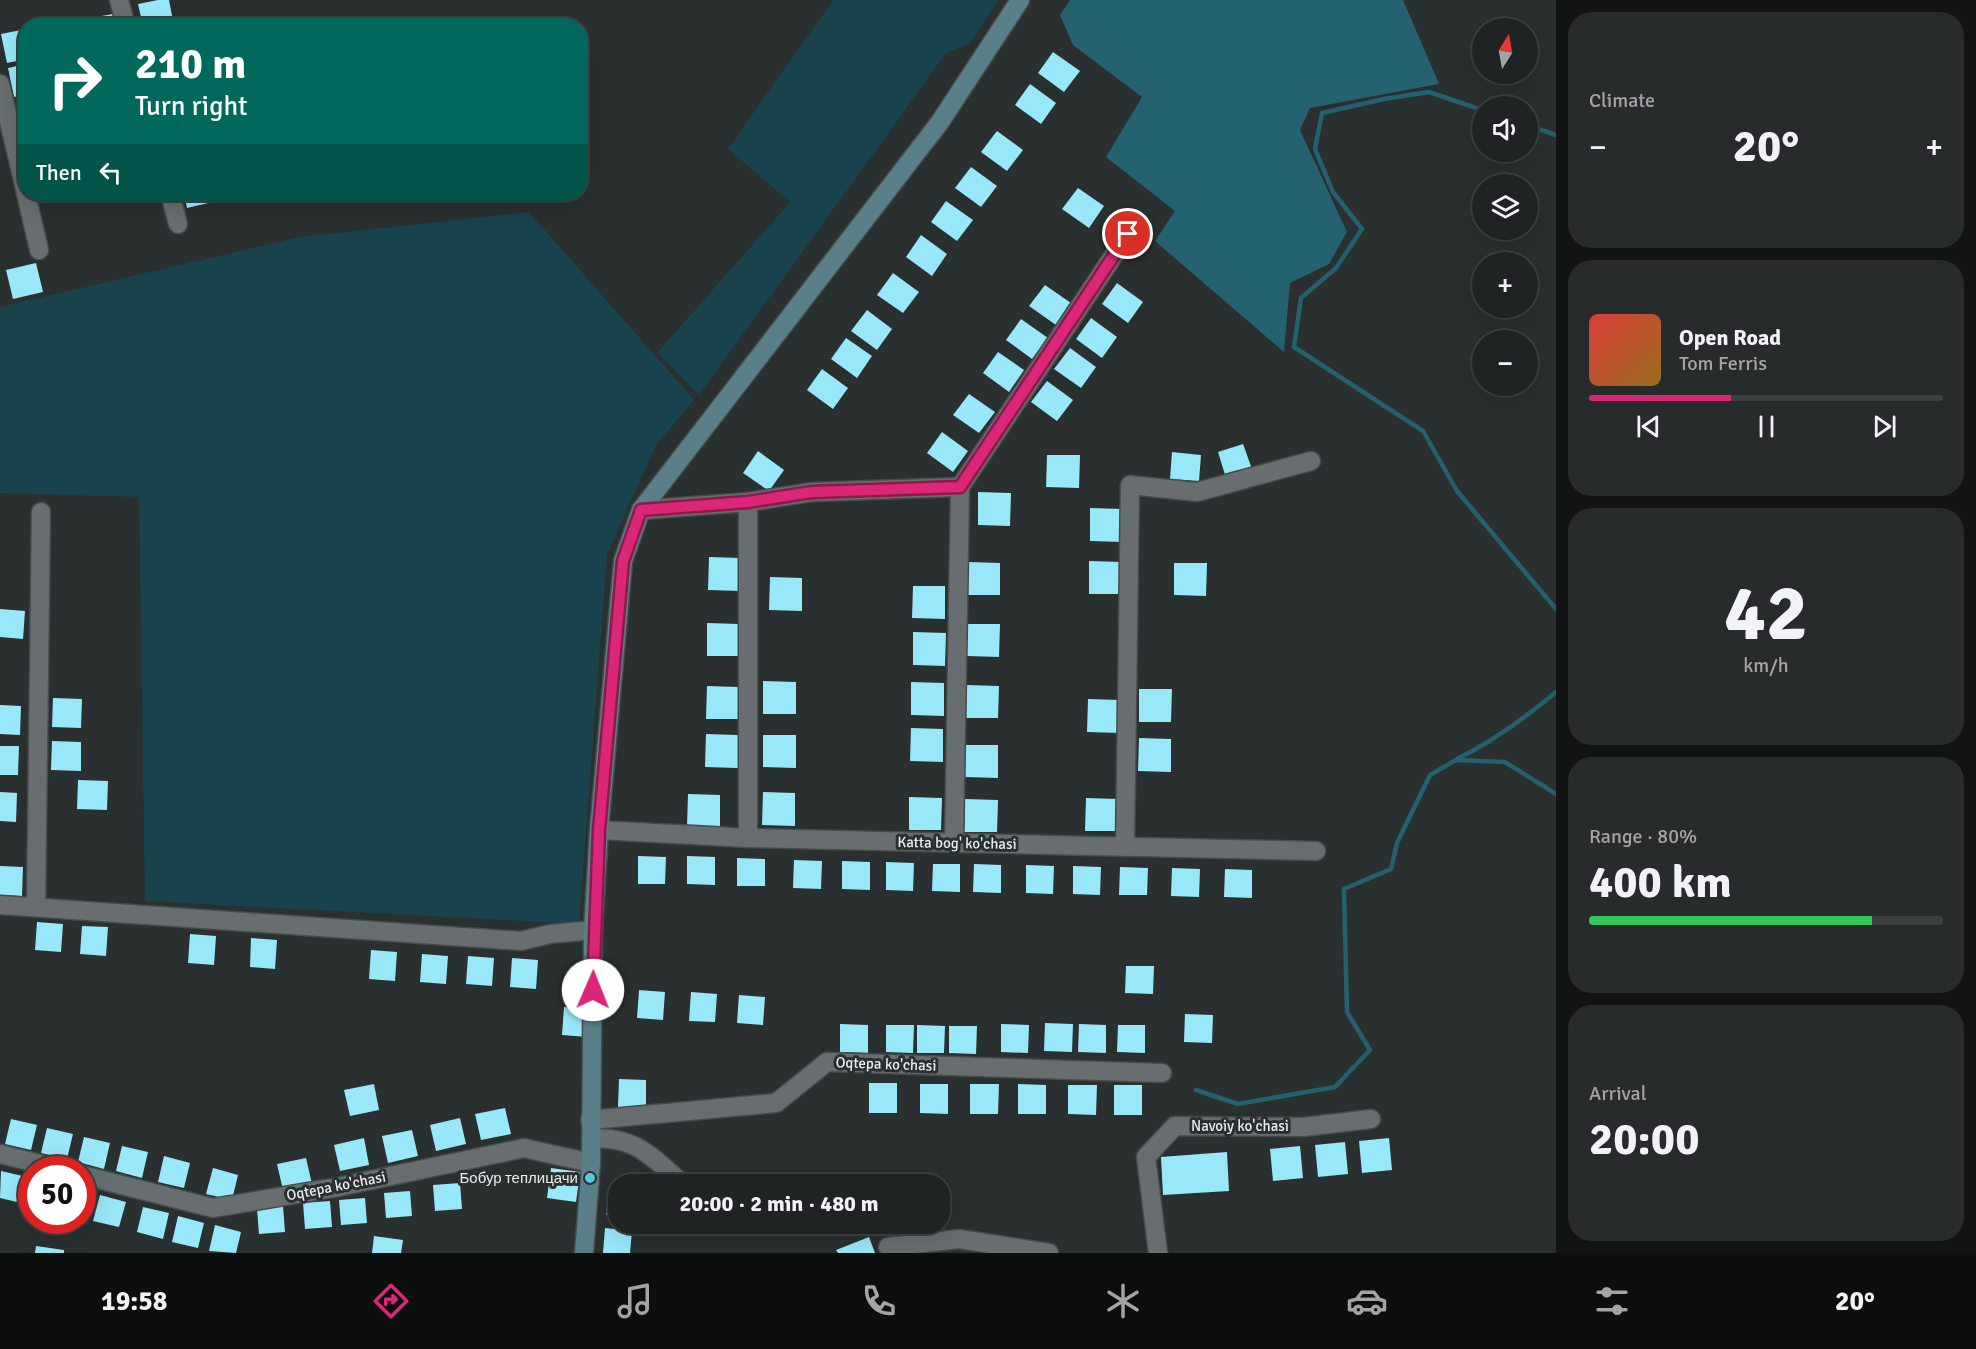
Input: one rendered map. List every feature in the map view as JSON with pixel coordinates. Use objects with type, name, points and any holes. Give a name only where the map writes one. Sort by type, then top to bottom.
[{"type":"main road","points":[[584,1253],[591,1163],[593,930],[599,830],[623,561],[641,510],[940,122],[1020,0]]},
{"type":"street","points":[[120,0],[124,18]]},
{"type":"street","points":[[0,84],[18,159]]},
{"type":"street","points":[[28,201],[39,250]]},
{"type":"street","points":[[172,201],[178,224]]},
{"type":"street","points":[[954,843],[960,487],[1128,234]]},
{"type":"street","points":[[1125,847],[1130,485],[1197,492],[1311,461]]},
{"type":"street","points":[[641,510],[748,502],[812,492],[960,487]]},
{"type":"street","points":[[748,502],[748,838]]},
{"type":"street","points":[[36,907],[41,512]]},
{"type":"street","name":"Katta bog' ko'chasi","points":[[599,830],[748,838],[1316,850]]},
{"type":"street","points":[[0,905],[521,941],[550,934],[593,930]]},
{"type":"street","name":"Oqtepa ko'chasi","points":[[590,1120],[776,1103],[827,1062],[1162,1073]]},
{"type":"street","name":"Navoiy ko'chasi","points":[[1158,1253],[1146,1157],[1175,1126],[1303,1126],[1371,1119]]},
{"type":"street","points":[[591,1139],[611,1137],[639,1146],[671,1174]]},
{"type":"street","name":"Oqtepa ko'chasi","points":[[96,1178],[213,1208],[338,1187],[524,1148],[591,1163]]},
{"type":"street","points":[[0,1154],[18,1158]]},
{"type":"street","points":[[888,1247],[959,1239],[1049,1253]]},
{"type":"shaded area","points":[[833,0],[998,0],[970,44],[947,52],[699,395],[658,352],[790,202],[728,149]]},
{"type":"shaded area","points":[[1070,0],[1403,0],[1439,84],[1310,108],[1300,130],[1347,232],[1329,264],[1290,283],[1284,352],[1155,241],[1175,211],[1106,157],[1142,97],[1073,45],[1060,15]]},
{"type":"shaded area","points":[[529,212],[694,400],[656,445],[607,555],[579,924],[145,901],[139,497],[0,493],[0,307],[300,237]]},
{"type":"building","points":[[169,0],[172,18],[141,18],[138,4]]},
{"type":"building","points":[[113,14],[114,18],[90,18]]},
{"type":"building","points":[[18,31],[18,61],[7,63],[1,34]]},
{"type":"building","points":[[1053,52],[1080,71],[1064,92],[1038,73]]},
{"type":"building","points":[[18,66],[18,96],[14,97],[8,68]]},
{"type":"building","points":[[1030,84],[1056,103],[1041,124],[1015,105]]},
{"type":"building","points":[[18,105],[18,131],[12,106]]},
{"type":"building","points":[[997,131],[1023,150],[1007,171],[981,152]]},
{"type":"building","points":[[971,167],[997,186],[981,207],[955,188]]},
{"type":"building","points":[[1078,188],[1104,206],[1089,228],[1062,209]]},
{"type":"building","points":[[186,201],[217,201],[187,208]]},
{"type":"building","points":[[946,201],[973,220],[957,241],[931,222]]},
{"type":"building","points":[[921,235],[947,254],[932,276],[906,257]]},
{"type":"building","points":[[36,263],[43,292],[13,299],[6,270]]},
{"type":"building","points":[[893,273],[919,292],[903,313],[877,295]]},
{"type":"building","points":[[1117,283],[1143,302],[1128,323],[1102,304]]},
{"type":"building","points":[[1045,285],[1071,303],[1056,325],[1029,306]]},
{"type":"building","points":[[867,310],[892,329],[877,350],[851,331]]},
{"type":"building","points":[[1091,318],[1117,337],[1102,358],[1076,339]]},
{"type":"building","points":[[1021,319],[1048,338],[1032,359],[1006,340]]},
{"type":"building","points":[[846,338],[872,356],[857,378],[831,359]]},
{"type":"building","points":[[1070,348],[1096,367],[1081,388],[1054,369]]},
{"type":"building","points":[[998,352],[1024,370],[1009,392],[983,373]]},
{"type":"building","points":[[822,369],[848,388],[833,409],[807,390]]},
{"type":"building","points":[[1047,381],[1073,400],[1057,421],[1031,402]]},
{"type":"building","points":[[969,394],[995,412],[979,433],[953,415]]},
{"type":"building","points":[[942,432],[968,451],[953,472],[927,453]]},
{"type":"building","points":[[1243,444],[1252,469],[1226,478],[1218,452]]},
{"type":"building","points":[[758,451],[784,470],[769,491],[743,473]]},
{"type":"building","points":[[1172,452],[1201,455],[1199,481],[1170,479]]},
{"type":"building","points":[[1047,455],[1080,455],[1079,488],[1046,487]]},
{"type":"building","points":[[978,492],[1011,493],[1010,526],[978,525]]},
{"type":"building","points":[[1090,508],[1123,509],[1122,542],[1090,541]]},
{"type":"building","points":[[709,557],[741,558],[741,591],[708,590]]},
{"type":"building","points":[[1089,561],[1122,562],[1122,594],[1089,594]]},
{"type":"building","points":[[968,562],[1000,563],[1000,595],[967,595]]},
{"type":"building","points":[[1174,563],[1207,563],[1206,596],[1174,595]]},
{"type":"building","points":[[770,577],[802,578],[802,611],[769,610]]},
{"type":"building","points":[[913,586],[945,586],[945,619],[912,618]]},
{"type":"building","points":[[0,609],[25,611],[23,639],[0,637]]},
{"type":"building","points":[[707,623],[740,624],[739,656],[707,656]]},
{"type":"building","points":[[967,624],[1000,624],[999,657],[967,656]]},
{"type":"building","points":[[913,632],[946,633],[945,666],[913,665]]},
{"type":"building","points":[[763,681],[796,682],[796,714],[763,714]]},
{"type":"building","points":[[911,682],[944,683],[944,716],[911,715]]},
{"type":"building","points":[[966,685],[999,686],[998,718],[966,718]]},
{"type":"building","points":[[707,686],[739,687],[739,719],[706,719]]},
{"type":"building","points":[[1139,689],[1172,689],[1171,722],[1139,722]]},
{"type":"building","points":[[53,698],[82,699],[81,728],[52,727]]},
{"type":"building","points":[[1088,699],[1120,700],[1120,733],[1087,732]]},
{"type":"building","points":[[0,705],[21,706],[20,735],[0,734]]},
{"type":"building","points":[[911,728],[943,729],[943,762],[910,761]]},
{"type":"building","points":[[706,734],[738,735],[738,768],[705,767]]},
{"type":"building","points":[[763,735],[796,735],[796,768],[763,767]]},
{"type":"building","points":[[1139,738],[1171,739],[1171,772],[1138,771]]},
{"type":"building","points":[[52,741],[81,742],[81,771],[51,770]]},
{"type":"building","points":[[965,745],[998,745],[998,778],[965,777]]},
{"type":"building","points":[[0,746],[19,746],[18,775],[0,775]]},
{"type":"building","points":[[78,780],[108,781],[107,810],[77,809]]},
{"type":"building","points":[[0,792],[17,793],[16,822],[0,821]]},
{"type":"building","points":[[763,792],[795,793],[795,826],[762,825]]},
{"type":"building","points":[[688,794],[720,795],[720,828],[687,827]]},
{"type":"building","points":[[909,797],[942,798],[941,830],[909,830]]},
{"type":"building","points":[[1086,798],[1118,799],[1118,831],[1085,831]]},
{"type":"building","points":[[965,799],[998,800],[997,832],[964,832]]},
{"type":"building","points":[[638,856],[666,857],[665,884],[638,884]]},
{"type":"building","points":[[687,856],[715,857],[715,885],[687,884]]},
{"type":"building","points":[[737,858],[765,859],[765,886],[737,886]]},
{"type":"building","points":[[794,860],[822,861],[821,889],[793,888]]},
{"type":"building","points":[[842,861],[870,862],[870,890],[842,889]]},
{"type":"building","points":[[886,862],[914,863],[913,891],[886,890]]},
{"type":"building","points":[[933,864],[960,864],[960,892],[932,891]]},
{"type":"building","points":[[974,864],[1001,865],[1001,893],[973,892]]},
{"type":"building","points":[[1026,865],[1054,866],[1053,894],[1026,893]]},
{"type":"building","points":[[0,866],[23,867],[22,896],[0,895]]},
{"type":"building","points":[[1073,866],[1101,867],[1100,895],[1073,894]]},
{"type":"building","points":[[1120,867],[1148,868],[1147,895],[1119,895]]},
{"type":"building","points":[[1172,868],[1200,869],[1199,897],[1171,896]]},
{"type":"building","points":[[1225,869],[1252,870],[1252,898],[1224,897]]},
{"type":"building","points":[[37,922],[63,924],[61,952],[35,950]]},
{"type":"building","points":[[82,926],[108,927],[106,956],[80,954]]},
{"type":"building","points":[[190,934],[216,936],[214,965],[188,963]]},
{"type":"building","points":[[251,938],[277,940],[275,969],[250,967]]},
{"type":"building","points":[[371,950],[397,952],[395,981],[369,979]]},
{"type":"building","points":[[422,954],[448,956],[446,984],[420,982]]},
{"type":"building","points":[[468,956],[494,958],[492,986],[466,984]]},
{"type":"building","points":[[512,958],[538,960],[536,989],[510,987]]},
{"type":"building","points":[[1126,966],[1154,966],[1153,994],[1125,993]]},
{"type":"building","points":[[639,990],[665,992],[663,1020],[637,1018]]},
{"type":"building","points":[[691,992],[717,994],[715,1022],[689,1021]]},
{"type":"building","points":[[739,995],[765,997],[763,1025],[737,1023]]},
{"type":"building","points":[[564,1007],[589,1009],[588,1037],[562,1035]]},
{"type":"building","points":[[1185,1014],[1213,1015],[1212,1043],[1184,1042]]},
{"type":"building","points":[[1045,1023],[1073,1024],[1072,1052],[1044,1051]]},
{"type":"building","points":[[840,1024],[868,1025],[868,1053],[840,1052]]},
{"type":"building","points":[[1001,1024],[1029,1025],[1028,1053],[1001,1052]]},
{"type":"building","points":[[1079,1024],[1106,1025],[1106,1053],[1078,1052]]},
{"type":"building","points":[[886,1025],[914,1025],[913,1053],[886,1052]]},
{"type":"building","points":[[917,1025],[945,1026],[944,1053],[917,1053]]},
{"type":"building","points":[[1118,1025],[1145,1025],[1145,1053],[1117,1052]]},
{"type":"building","points":[[949,1026],[977,1026],[976,1054],[949,1053]]},
{"type":"building","points":[[619,1079],[646,1080],[646,1107],[618,1107]]},
{"type":"building","points":[[869,1083],[897,1083],[897,1113],[869,1113]]},
{"type":"building","points":[[374,1084],[379,1110],[350,1116],[344,1090]]},
{"type":"building","points":[[920,1084],[948,1084],[948,1114],[920,1113]]},
{"type":"building","points":[[970,1084],[999,1084],[998,1114],[970,1114]]},
{"type":"building","points":[[1018,1084],[1046,1085],[1046,1114],[1018,1114]]},
{"type":"building","points":[[1068,1085],[1097,1085],[1096,1115],[1068,1114]]},
{"type":"building","points":[[1114,1085],[1142,1085],[1142,1115],[1114,1115]]},
{"type":"building","points":[[505,1108],[511,1134],[481,1140],[475,1114]]},
{"type":"building","points":[[460,1118],[466,1144],[436,1151],[430,1125]]},
{"type":"building","points":[[11,1119],[37,1125],[31,1150],[5,1144]]},
{"type":"building","points":[[47,1128],[73,1134],[68,1156],[41,1153]]},
{"type":"building","points":[[412,1130],[418,1156],[388,1163],[382,1136]]},
{"type":"building","points":[[84,1137],[110,1143],[104,1169],[96,1167],[96,1156],[79,1156]]},
{"type":"building","points":[[364,1138],[369,1165],[340,1171],[334,1145]]},
{"type":"building","points":[[1389,1138],[1392,1170],[1362,1173],[1359,1141]]},
{"type":"building","points":[[1345,1142],[1348,1174],[1318,1177],[1315,1145]]},
{"type":"building","points":[[122,1146],[148,1152],[142,1178],[116,1171]]},
{"type":"building","points":[[1300,1146],[1303,1178],[1273,1181],[1270,1149]]},
{"type":"building","points":[[1227,1152],[1229,1191],[1163,1195],[1161,1157]]},
{"type":"building","points":[[164,1156],[190,1163],[184,1188],[158,1182]]},
{"type":"building","points":[[306,1158],[312,1184],[283,1190],[277,1164]]},
{"type":"building","points":[[213,1168],[238,1175],[232,1200],[206,1194]]},
{"type":"building","points":[[551,1168],[580,1172],[576,1202],[547,1198]]},
{"type":"building","points":[[1,1171],[18,1175],[18,1202],[0,1198]]},
{"type":"building","points":[[460,1183],[462,1209],[435,1211],[433,1185]]},
{"type":"building","points":[[410,1191],[412,1216],[386,1218],[384,1193]]},
{"type":"building","points":[[100,1195],[126,1202],[119,1227],[96,1222]]},
{"type":"building","points":[[365,1198],[367,1223],[341,1225],[339,1200]]},
{"type":"building","points":[[330,1201],[332,1227],[305,1229],[303,1203]]},
{"type":"building","points":[[283,1206],[285,1232],[259,1234],[257,1209]]},
{"type":"building","points":[[143,1207],[169,1213],[163,1239],[137,1232]]},
{"type":"building","points":[[178,1216],[204,1223],[198,1248],[172,1242]]},
{"type":"building","points":[[215,1225],[241,1232],[236,1253],[209,1251]]},
{"type":"building","points":[[605,1228],[608,1228],[608,1234],[632,1234],[630,1253],[603,1253]]},
{"type":"building","points":[[374,1236],[403,1240],[401,1253],[372,1253]]},
{"type":"building","points":[[869,1237],[875,1253],[838,1253],[836,1250]]},
{"type":"building","points":[[36,1246],[64,1250],[64,1253],[35,1253]]},
{"type":"waterway","points":[[1472,107],[1429,92],[1322,113],[1315,149],[1333,192],[1362,229],[1336,268],[1301,298],[1294,347],[1423,431],[1457,491],[1556,609]]},
{"type":"waterway","points":[[1538,129],[1556,135]]},
{"type":"waterway","points":[[1457,759],[1484,745],[1556,692]]},
{"type":"waterway","points":[[1196,1090],[1238,1104],[1335,1087],[1370,1050],[1347,1012],[1344,889],[1391,869],[1397,843],[1430,775],[1456,760],[1505,762],[1556,794]]},
{"type":"place","name":"Бобур теплицачи","points":[[590,1178]]},
{"type":"route","points":[[593,990],[593,930],[599,830],[623,561],[641,510],[748,502],[812,492],[960,487],[1128,234]]}]
